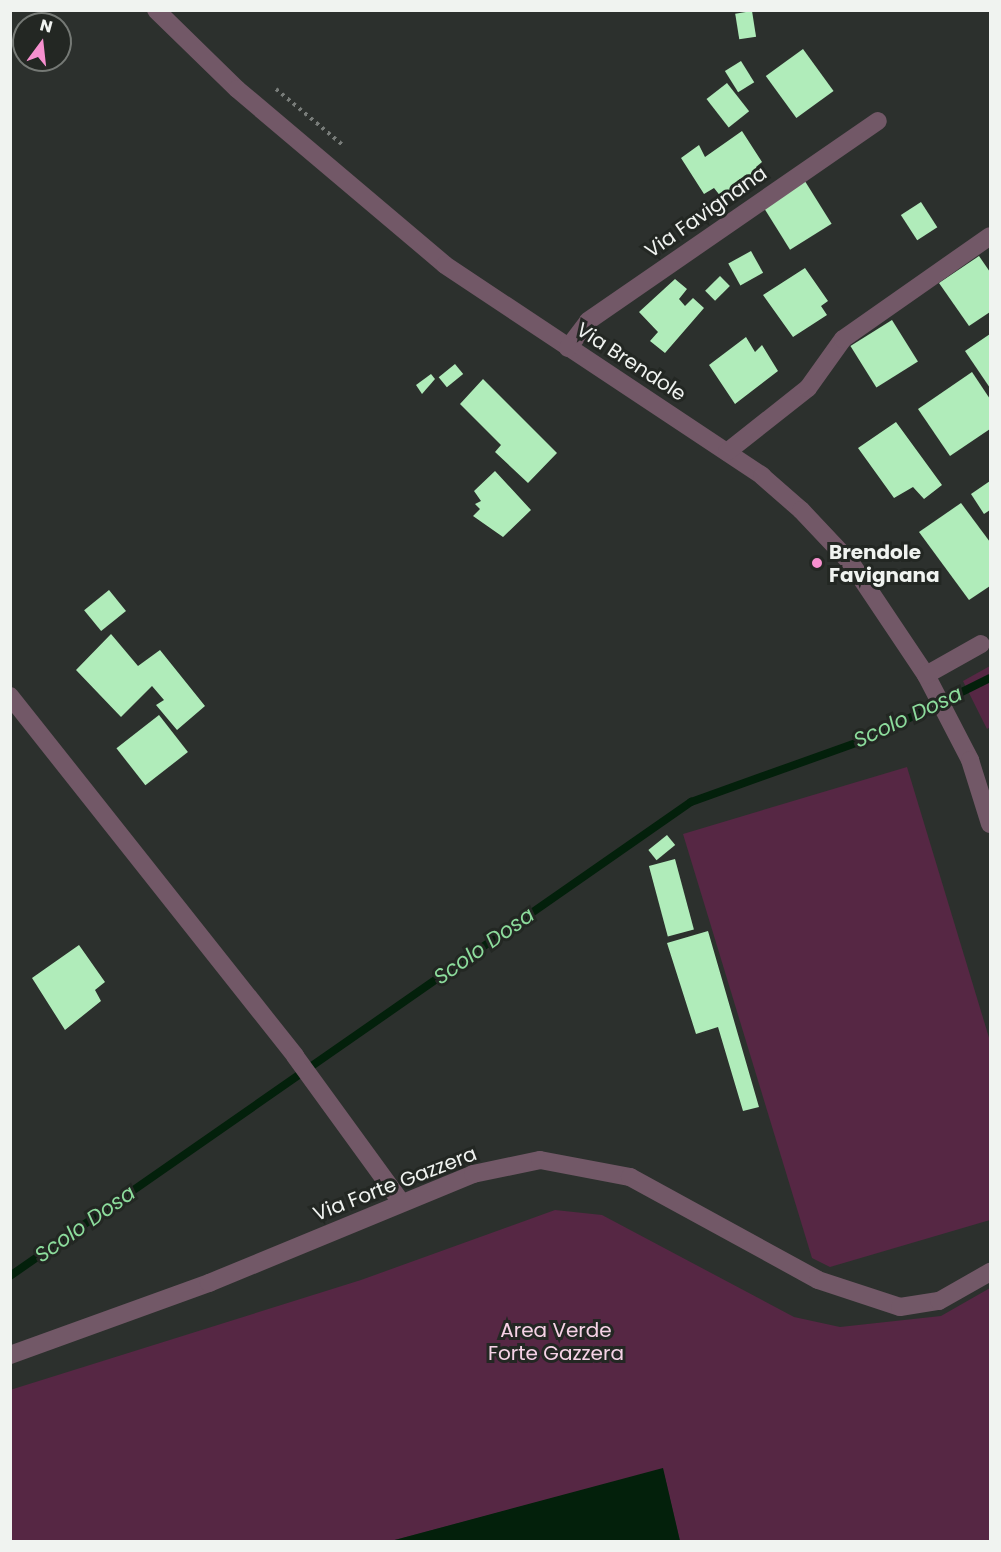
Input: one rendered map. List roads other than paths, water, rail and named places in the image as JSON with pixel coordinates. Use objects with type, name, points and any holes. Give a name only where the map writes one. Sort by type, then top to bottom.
[{"type":"street","name":"Via Brendole","points":[[156,10],[382,215],[481,292],[727,452],[801,510],[851,563],[926,675],[949,716],[990,824]]},
{"type":"street","name":"Via Favignana","points":[[568,348],[588,321],[878,121]]},
{"type":"street","points":[[727,452],[808,388],[843,339],[990,236]]},
{"type":"street","points":[[926,675],[981,644]]},
{"type":"street","points":[[10,696],[295,1056],[401,1202]]},
{"type":"street","name":"Via Forte Gazzera","points":[[10,1354],[209,1283],[473,1174],[540,1160],[630,1177],[818,1280],[900,1307],[939,1301],[990,1272]]},
{"type":"waterway","name":"Scolo Dosa","points":[[10,1276],[691,802],[867,739],[990,678]]},
{"type":"place","name":"Brendole Favignana","points":[[817,563]]},
{"type":"park label","name":"Area Verde Forte Gazzera","points":[[556,1342]]}]
